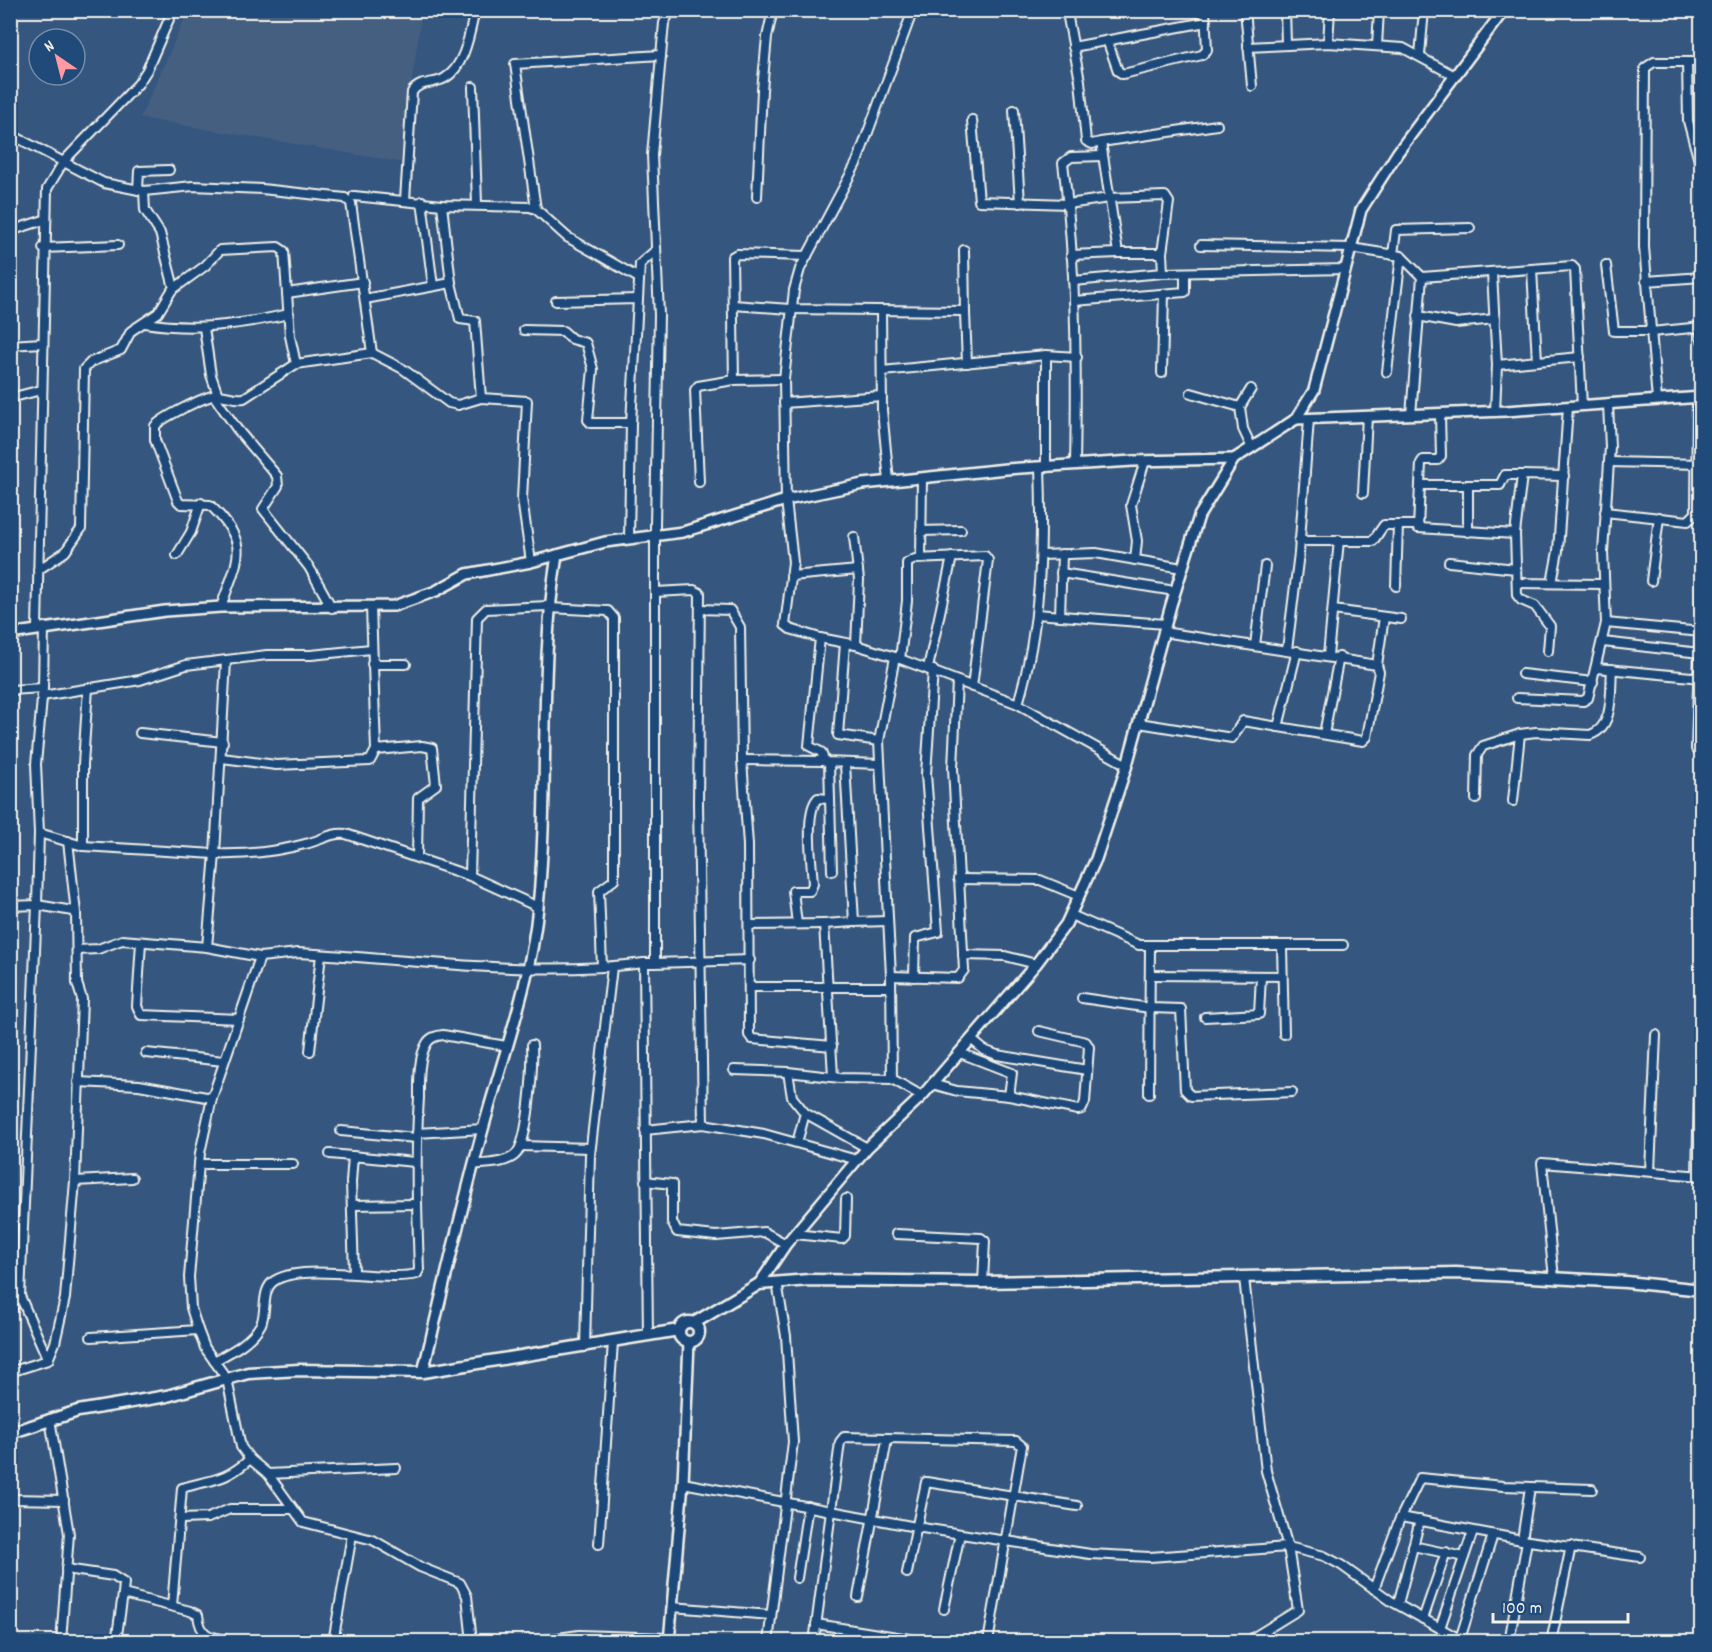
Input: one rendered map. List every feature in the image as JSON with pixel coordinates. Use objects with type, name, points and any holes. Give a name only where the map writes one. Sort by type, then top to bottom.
[{"type":"main road","points":[[694,1323],[759,1284],[777,1282],[1244,1278],[1416,1272],[1554,1278],[1701,1290]]},
{"type":"main road","points":[[10,1433],[50,1419],[167,1396],[248,1372],[271,1370],[423,1372],[648,1336],[679,1330],[687,1322],[694,1323],[699,1328],[699,1335],[696,1340],[689,1342],[681,1338],[679,1330]]},
{"type":"street","points":[[48,1360],[20,1296],[39,833],[36,764],[42,692],[38,570],[44,220],[47,189],[64,161],[138,84],[147,70],[173,10]]},
{"type":"street","points":[[405,200],[412,92],[422,83],[443,80],[454,70],[464,52],[475,10]]},
{"type":"street","points":[[655,963],[655,592],[659,315],[652,155],[664,23],[671,10]]},
{"type":"street","points":[[757,196],[766,37],[773,10]]},
{"type":"street","points":[[913,10],[857,162],[807,256],[797,279],[790,309],[784,403],[786,500],[792,537],[791,576],[785,625],[790,629],[820,638],[856,645],[898,658],[1018,704],[1127,765]]},
{"type":"street","points":[[1107,40],[1118,71],[1123,74],[1202,56],[1207,50],[1205,10]]},
{"type":"street","points":[[1245,10],[1252,86]]},
{"type":"street","points":[[1285,10],[1286,44]]},
{"type":"street","points":[[1328,43],[1330,10]]},
{"type":"street","points":[[1377,46],[1379,10]]},
{"type":"street","points":[[1420,55],[1424,10]]},
{"type":"street","points":[[1296,419],[1314,390],[1361,210],[1398,152],[1504,10]]},
{"type":"street","points":[[1068,18],[1086,141],[1092,144],[1217,125]]},
{"type":"street","points":[[1073,47],[1206,22]]},
{"type":"street","points":[[1248,47],[1328,43],[1403,48],[1420,55],[1455,76]]},
{"type":"street","points":[[536,209],[515,64],[661,55]]},
{"type":"street","points":[[1657,400],[1646,281],[1646,68],[1654,62],[1701,62]]},
{"type":"street","points":[[1687,62],[1688,121],[1701,172]]},
{"type":"street","points":[[474,87],[477,204]]},
{"type":"street","points":[[1014,110],[1020,202]]},
{"type":"street","points":[[972,120],[979,201],[1068,204],[1109,198],[1167,198],[1169,202],[1162,253],[1163,273]]},
{"type":"street","points":[[10,134],[104,183],[141,190],[193,186],[262,189],[345,198],[351,203],[355,215],[372,353]]},
{"type":"street","points":[[1101,142],[1118,253]]},
{"type":"street","points":[[1075,465],[1077,357],[1068,204],[1063,163],[1071,157],[1103,156]]},
{"type":"street","points":[[169,170],[139,171],[145,210],[160,233],[174,288]]},
{"type":"street","points":[[354,196],[536,209],[567,237],[638,277]]},
{"type":"street","points":[[422,201],[433,286]]},
{"type":"street","points":[[442,204],[451,283],[460,319],[476,321],[481,398]]},
{"type":"street","points":[[10,231],[44,220]]},
{"type":"street","points":[[1388,372],[1397,255],[1396,230],[1470,228]]},
{"type":"street","points":[[44,248],[118,245]]},
{"type":"street","points":[[1201,245],[1351,248],[1397,255],[1422,277],[1566,266],[1575,268],[1582,406]]},
{"type":"street","points":[[38,570],[65,552],[81,529],[84,369],[91,362],[121,350],[131,331],[158,313],[174,288],[205,266],[223,248],[278,247],[284,251],[291,342],[296,364]]},
{"type":"street","points":[[629,539],[631,423],[638,277],[640,264],[656,250]]},
{"type":"street","points":[[964,250],[967,363]]},
{"type":"street","points":[[1071,255],[1162,253]]},
{"type":"street","points":[[734,380],[731,261],[734,255],[807,256]]},
{"type":"street","points":[[1606,265],[1614,331],[1701,327],[1701,340]]},
{"type":"street","points":[[1073,281],[1163,273],[1346,269]]},
{"type":"street","points":[[1532,269],[1537,361]]},
{"type":"street","points":[[1074,301],[1185,292],[1185,273]]},
{"type":"street","points":[[1492,273],[1497,365],[1495,412]]},
{"type":"street","points":[[1411,415],[1422,277]]},
{"type":"street","points":[[1646,281],[1701,277]]},
{"type":"street","points":[[287,293],[363,282]]},
{"type":"street","points":[[366,299],[451,283]]},
{"type":"street","points":[[1162,374],[1164,294]]},
{"type":"street","points":[[556,302],[638,299]]},
{"type":"street","points":[[733,305],[790,309],[963,311],[965,314]]},
{"type":"street","points":[[881,310],[882,396],[888,481]]},
{"type":"street","points":[[145,323],[204,328],[251,323],[289,315]]},
{"type":"street","points":[[1418,316],[1456,323],[1495,319]]},
{"type":"street","points":[[204,328],[216,395],[237,429],[277,476],[278,486],[263,509],[309,567],[332,608]]},
{"type":"street","points":[[524,330],[563,331],[572,339],[586,343],[593,369],[588,420],[591,423],[631,423]]},
{"type":"street","points":[[10,345],[42,343]]},
{"type":"street","points":[[221,607],[237,559],[237,539],[228,522],[210,505],[181,504],[178,501],[154,432],[159,422],[216,395],[236,399],[244,398],[296,364],[372,353],[403,369],[449,404],[458,405],[481,398],[485,400],[525,399],[527,401],[522,499],[531,562]]},
{"type":"street","points":[[882,371],[1046,356],[1077,357]]},
{"type":"street","points":[[1018,704],[1029,668],[1042,555],[1046,356]]},
{"type":"street","points":[[1497,365],[1580,357]]},
{"type":"street","points":[[699,482],[695,390],[702,384],[734,380],[784,379]]},
{"type":"street","points":[[1251,389],[1240,407],[1241,420],[1251,446]]},
{"type":"street","points":[[10,398],[41,390]]},
{"type":"street","points":[[1191,393],[1240,407]]},
{"type":"street","points":[[784,403],[882,396]]},
{"type":"street","points":[[759,1284],[786,1244],[867,1148],[922,1096],[972,1040],[1036,964],[1071,915],[1096,859],[1127,765],[1164,628],[1198,516],[1234,459],[1296,419],[1495,412],[1699,397],[1700,464],[1696,513],[1693,518],[1688,521],[1605,512]]},
{"type":"street","points":[[1517,698],[1583,701],[1588,698],[1593,682],[1606,623],[1603,584],[1609,462],[1608,404]]},
{"type":"street","points":[[1552,583],[1557,566],[1568,406]]},
{"type":"street","points":[[1440,414],[1441,456],[1438,460],[1422,460],[1418,525],[1421,530],[1515,534]]},
{"type":"street","points":[[1363,493],[1367,416]]},
{"type":"street","points":[[1287,650],[1309,418]]},
{"type":"street","points":[[10,634],[40,628],[221,607],[394,606],[436,591],[467,574],[629,539],[683,532],[786,500],[888,481],[1043,467],[1234,459]]},
{"type":"street","points":[[1135,560],[1137,541],[1131,505],[1145,461]]},
{"type":"street","points":[[1609,462],[1700,464]]},
{"type":"street","points":[[1421,484],[1500,485],[1505,475],[1564,476]]},
{"type":"street","points":[[1522,475],[1515,534],[1518,597],[1535,606],[1550,626],[1548,651]]},
{"type":"street","points":[[921,558],[922,478]]},
{"type":"street","points":[[1468,485],[1468,532]]},
{"type":"street","points":[[177,555],[191,532],[201,503]]},
{"type":"street","points":[[1652,581],[1659,517]]},
{"type":"street","points":[[1299,541],[1373,541],[1384,525],[1418,525]]},
{"type":"street","points":[[1396,586],[1398,525]]},
{"type":"street","points":[[921,531],[961,530]]},
{"type":"street","points":[[854,537],[858,570],[856,645]]},
{"type":"street","points":[[1328,656],[1339,540]]},
{"type":"street","points":[[1042,555],[1095,553],[1182,568]]},
{"type":"street","points":[[1060,616],[1062,554]]},
{"type":"street","points":[[423,1372],[483,1129],[528,969],[538,907],[549,607],[557,555]]},
{"type":"street","points":[[892,1079],[891,976],[879,741],[898,658],[907,601],[907,563],[911,559],[985,556],[988,560],[972,687]]},
{"type":"street","points":[[914,977],[913,941],[918,937],[938,933],[926,774],[930,669],[952,557]]},
{"type":"street","points":[[1696,749],[1701,678],[1701,559]]},
{"type":"street","points":[[1449,562],[1516,569]]},
{"type":"street","points":[[1255,645],[1265,566]]},
{"type":"street","points":[[791,576],[858,570]]},
{"type":"street","points":[[1061,573],[1175,591]]},
{"type":"street","points":[[1516,583],[1603,584]]},
{"type":"street","points":[[655,592],[697,590],[700,593],[698,804],[703,1124]]},
{"type":"street","points":[[222,758],[276,765],[367,762],[376,750],[371,607]]},
{"type":"street","points":[[471,876],[477,618],[486,609],[549,607],[608,610],[614,618],[614,880],[599,891],[602,967]]},
{"type":"street","points":[[700,609],[727,608],[740,622],[742,760],[748,845],[749,1035],[752,1039],[832,1046]]},
{"type":"street","points":[[1333,610],[1401,619]]},
{"type":"street","points":[[1036,614],[1164,628],[1377,665]]},
{"type":"street","points":[[1139,723],[1232,738],[1243,721],[1365,740],[1379,672],[1377,665],[1384,617]]},
{"type":"street","points":[[1606,623],[1701,632]]},
{"type":"street","points":[[820,638],[808,744],[813,750],[821,752],[826,762],[832,871]]},
{"type":"street","points":[[1603,642],[1700,653]]},
{"type":"street","points":[[845,643],[838,735],[879,741]]},
{"type":"street","points":[[10,690],[42,692],[88,688],[140,681],[186,665],[267,655],[311,655],[371,649]]},
{"type":"street","points":[[1278,727],[1297,651]]},
{"type":"street","points":[[1324,734],[1339,657]]},
{"type":"street","points":[[207,948],[222,758],[226,661]]},
{"type":"street","points":[[372,664],[406,664]]},
{"type":"street","points":[[1597,668],[1701,678]]},
{"type":"street","points":[[1476,799],[1479,749],[1520,734],[1536,732],[1590,735],[1598,732],[1608,718],[1611,669]]},
{"type":"street","points":[[1522,674],[1593,682]]},
{"type":"street","points":[[891,976],[958,978],[964,970],[952,768],[957,681]]},
{"type":"street","points":[[83,846],[83,764],[88,688]]},
{"type":"street","points":[[140,733],[223,742]]},
{"type":"street","points":[[1513,801],[1520,734]]},
{"type":"street","points":[[376,750],[422,746],[432,748],[436,785],[418,798],[417,857]]},
{"type":"street","points":[[742,760],[880,764]]},
{"type":"street","points":[[846,764],[854,922]]},
{"type":"street","points":[[796,924],[793,891],[810,891],[813,884],[810,823],[813,804],[818,798],[828,798]]},
{"type":"street","points":[[39,833],[83,846],[215,854],[260,854],[340,833],[471,876],[538,907]]},
{"type":"street","points":[[48,1360],[55,1343],[65,1298],[75,1181],[82,999],[77,983],[76,913],[68,841]]},
{"type":"street","points":[[958,879],[1040,880],[1079,896]]},
{"type":"street","points":[[10,906],[37,905],[73,911]]},
{"type":"street","points":[[1071,915],[1130,943],[1282,947],[1343,945]]},
{"type":"street","points":[[749,925],[888,921]]},
{"type":"street","points":[[824,924],[833,1076]]},
{"type":"street","points":[[77,950],[98,949],[122,940],[207,948],[260,957],[321,955],[528,969],[750,960]]},
{"type":"street","points":[[141,942],[137,1006],[141,1015],[239,1019]]},
{"type":"street","points":[[1149,1094],[1150,945]]},
{"type":"street","points":[[1282,947],[1284,1034]]},
{"type":"street","points":[[963,954],[1005,956],[1036,964]]},
{"type":"street","points":[[310,1051],[321,955]]},
{"type":"street","points":[[260,957],[212,1098],[199,1164],[189,1277],[191,1308],[198,1330],[214,1361],[227,1379],[241,1447],[250,1459],[268,1474],[291,1509],[303,1522],[373,1540],[420,1567],[460,1583],[466,1591],[472,1641]]},
{"type":"street","points":[[644,963],[648,1336]]},
{"type":"street","points":[[585,1347],[591,1148],[612,967]]},
{"type":"street","points":[[1150,975],[1281,976]]},
{"type":"street","points":[[1206,1017],[1259,1014],[1261,976]]},
{"type":"street","points":[[750,987],[891,987]]},
{"type":"street","points":[[1082,998],[1149,1008],[1182,1010],[1185,1090],[1191,1096],[1292,1092]]},
{"type":"street","points":[[932,1084],[966,1092],[1009,1096],[1078,1110],[1085,1102],[1089,1047],[1086,1042],[1039,1030]]},
{"type":"street","points":[[214,1361],[235,1351],[261,1323],[268,1288],[275,1280],[303,1275],[417,1274],[419,1270],[416,1135],[423,1056],[427,1043],[433,1037],[442,1035],[506,1046]]},
{"type":"street","points":[[1650,1171],[1656,1035]]},
{"type":"street","points":[[972,1040],[984,1050],[997,1055],[1087,1070]]},
{"type":"street","points":[[474,1165],[508,1160],[521,1146],[533,1061],[532,1045]]},
{"type":"street","points":[[146,1053],[224,1061]]},
{"type":"street","points":[[960,1053],[1012,1073],[1009,1096]]},
{"type":"street","points":[[734,1070],[892,1079],[922,1096]]},
{"type":"street","points":[[788,1072],[792,1097],[805,1113],[867,1148]]},
{"type":"street","points":[[78,1082],[139,1085],[212,1098]]},
{"type":"street","points":[[1554,1278],[1542,1163],[1699,1176],[1699,1087]]},
{"type":"street","points":[[797,1143],[805,1113]]},
{"type":"street","points":[[645,1130],[703,1124],[797,1143],[857,1160]]},
{"type":"street","points":[[341,1131],[416,1135],[483,1129]]},
{"type":"street","points":[[521,1146],[591,1148]]},
{"type":"street","points":[[330,1154],[415,1162]]},
{"type":"street","points":[[353,1156],[354,1273]]},
{"type":"street","points":[[199,1164],[293,1164]]},
{"type":"street","points":[[75,1181],[132,1178]]},
{"type":"street","points":[[645,1181],[672,1184],[672,1222],[677,1232],[716,1236],[764,1232],[786,1244]]},
{"type":"street","points":[[795,1234],[842,1239],[845,1236],[846,1199]]},
{"type":"street","points":[[353,1204],[417,1204]]},
{"type":"street","points":[[896,1234],[981,1238],[985,1241],[983,1281]]},
{"type":"street","points":[[1244,1278],[1266,1471],[1288,1547],[1298,1610],[1246,1641]]},
{"type":"street","points":[[768,1641],[793,1442],[786,1336],[777,1282]]},
{"type":"street","points":[[10,1312],[20,1296]]},
{"type":"street","points":[[91,1337],[198,1330]]},
{"type":"street","points":[[599,1544],[613,1342]]},
{"type":"street","points":[[530,1641],[579,1635],[669,1640],[683,1482],[689,1342]]},
{"type":"street","points":[[10,1372],[48,1360]]},
{"type":"street","points":[[50,1419],[69,1534],[61,1641]]},
{"type":"street","points":[[814,1641],[841,1439],[1016,1441],[1023,1450],[988,1641]]},
{"type":"street","points":[[858,1597],[886,1440]]},
{"type":"street","points":[[172,1606],[182,1519],[182,1488],[220,1480],[250,1459]]},
{"type":"street","points":[[268,1474],[396,1468]]},
{"type":"street","points":[[1374,1589],[1401,1517],[1417,1482],[1423,1477],[1530,1487],[1592,1489]]},
{"type":"street","points":[[683,1482],[916,1527],[1090,1554],[1150,1557],[1288,1547],[1324,1556],[1398,1604],[1463,1640],[1493,1535]]},
{"type":"street","points":[[907,1573],[924,1486],[928,1482],[1077,1506]]},
{"type":"street","points":[[1509,1641],[1525,1541],[1530,1487]]},
{"type":"street","points":[[10,1499],[64,1500]]},
{"type":"street","points":[[796,1578],[808,1506]]},
{"type":"street","points":[[182,1519],[208,1518],[230,1509],[291,1509]]},
{"type":"street","points":[[1401,1517],[1525,1541],[1640,1557]]},
{"type":"street","points":[[1398,1604],[1420,1520]]},
{"type":"street","points":[[1440,1628],[1473,1531]]},
{"type":"street","points":[[944,1609],[960,1534]]},
{"type":"street","points":[[333,1641],[352,1535]]},
{"type":"street","points":[[1413,1546],[1464,1557]]},
{"type":"street","points":[[1551,1641],[1571,1546]]},
{"type":"street","points":[[1423,1619],[1446,1552]]},
{"type":"street","points":[[66,1569],[117,1578],[124,1583],[116,1641]]},
{"type":"street","points":[[123,1594],[195,1613],[201,1631],[219,1639],[237,1641]]},
{"type":"street","points":[[672,1607],[771,1615]]},
{"type":"street","points":[[816,1624],[928,1641]]},
{"type":"street","points":[[1266,1630],[1267,1641]]},
{"type":"shaded area","points":[[188,11],[422,11],[400,162],[140,118]]}]
